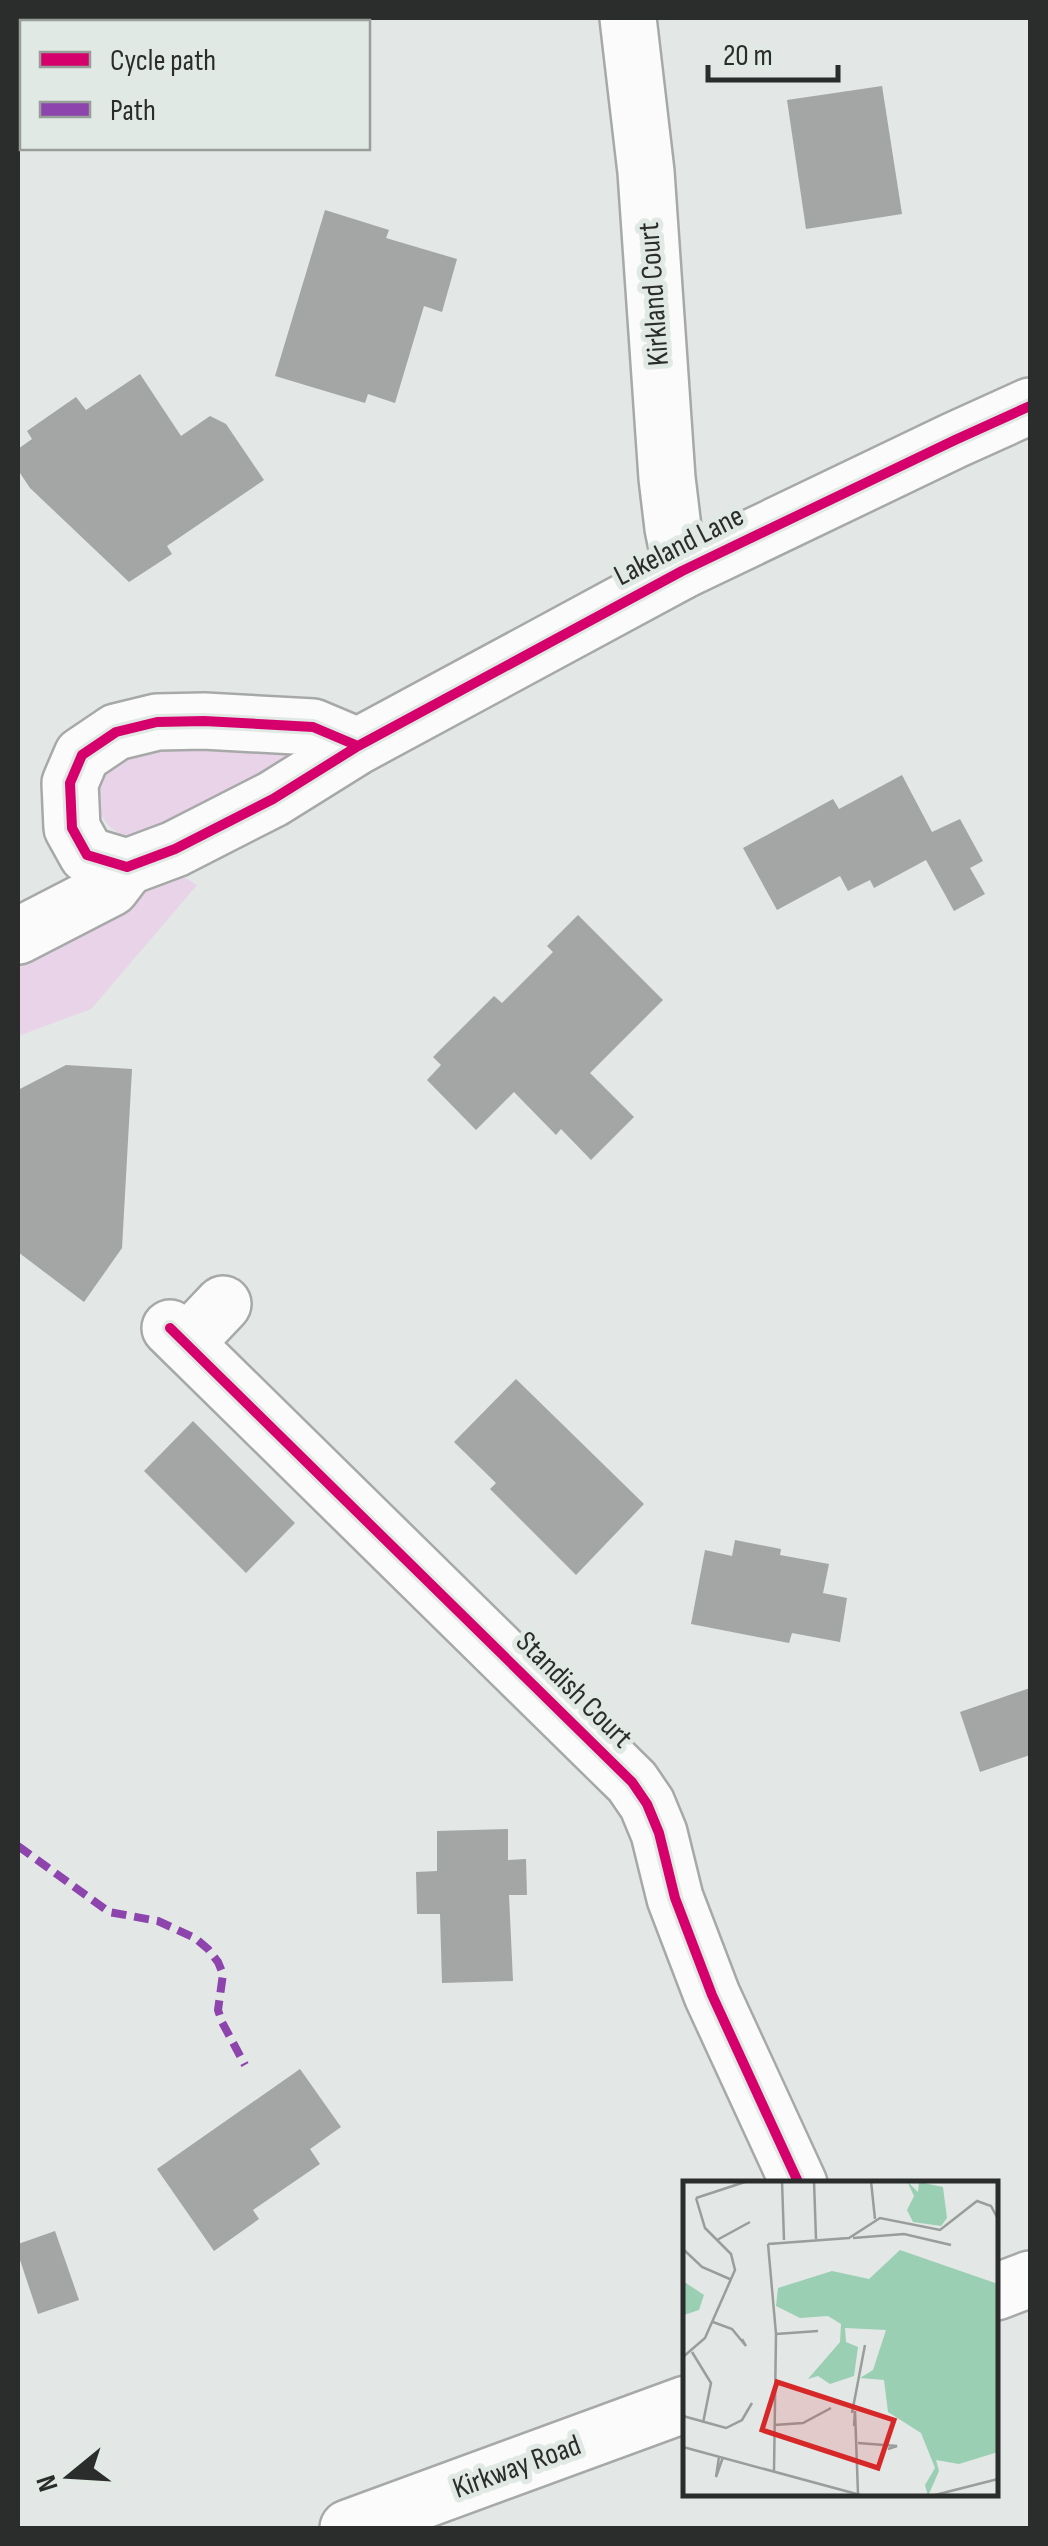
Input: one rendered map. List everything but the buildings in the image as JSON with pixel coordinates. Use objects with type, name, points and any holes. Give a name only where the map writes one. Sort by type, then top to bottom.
[{"type":"street","name":"Kirkland Court","points":[[628,18],[646,172],[667,478],[682,570]]},
{"type":"street","name":"Lakeland Lane","points":[[18,936],[111,888],[127,868],[176,849],[274,798],[358,746],[682,570],[1030,406]]},
{"type":"street","points":[[127,868],[86,855],[72,828],[70,784],[82,755],[116,732],[157,722],[314,727],[358,746]]},
{"type":"street","name":"Standish Court","points":[[223,1304],[178,1336],[632,1782],[647,1804],[659,1833],[675,1898],[712,1994],[798,2181]]},
{"type":"street","points":[[998,2291],[1030,2279]]},
{"type":"street","name":"Kirkway Road","points":[[348,2528],[683,2405]]},
{"type":"shaded area","points":[[286,746],[298,754],[147,838],[117,832],[99,806],[102,774],[116,759],[131,753],[173,747]]},
{"type":"shaded area","points":[[178,874],[197,885],[91,1009],[18,1036],[18,949]]},
{"type":"marked path","points":[[18,1846],[109,1912],[158,1921],[195,1938],[208,1949],[223,1974],[218,2010],[245,2065]]},
{"type":"cycle path","points":[[358,746],[313,727],[157,722],[116,732],[82,755],[70,783],[72,828],[87,855],[127,867],[175,849],[273,799],[358,746],[682,571],[1030,406]]},
{"type":"cycle path","points":[[170,1328],[632,1782],[659,1833],[675,1898],[712,1995],[798,2181]]}]
